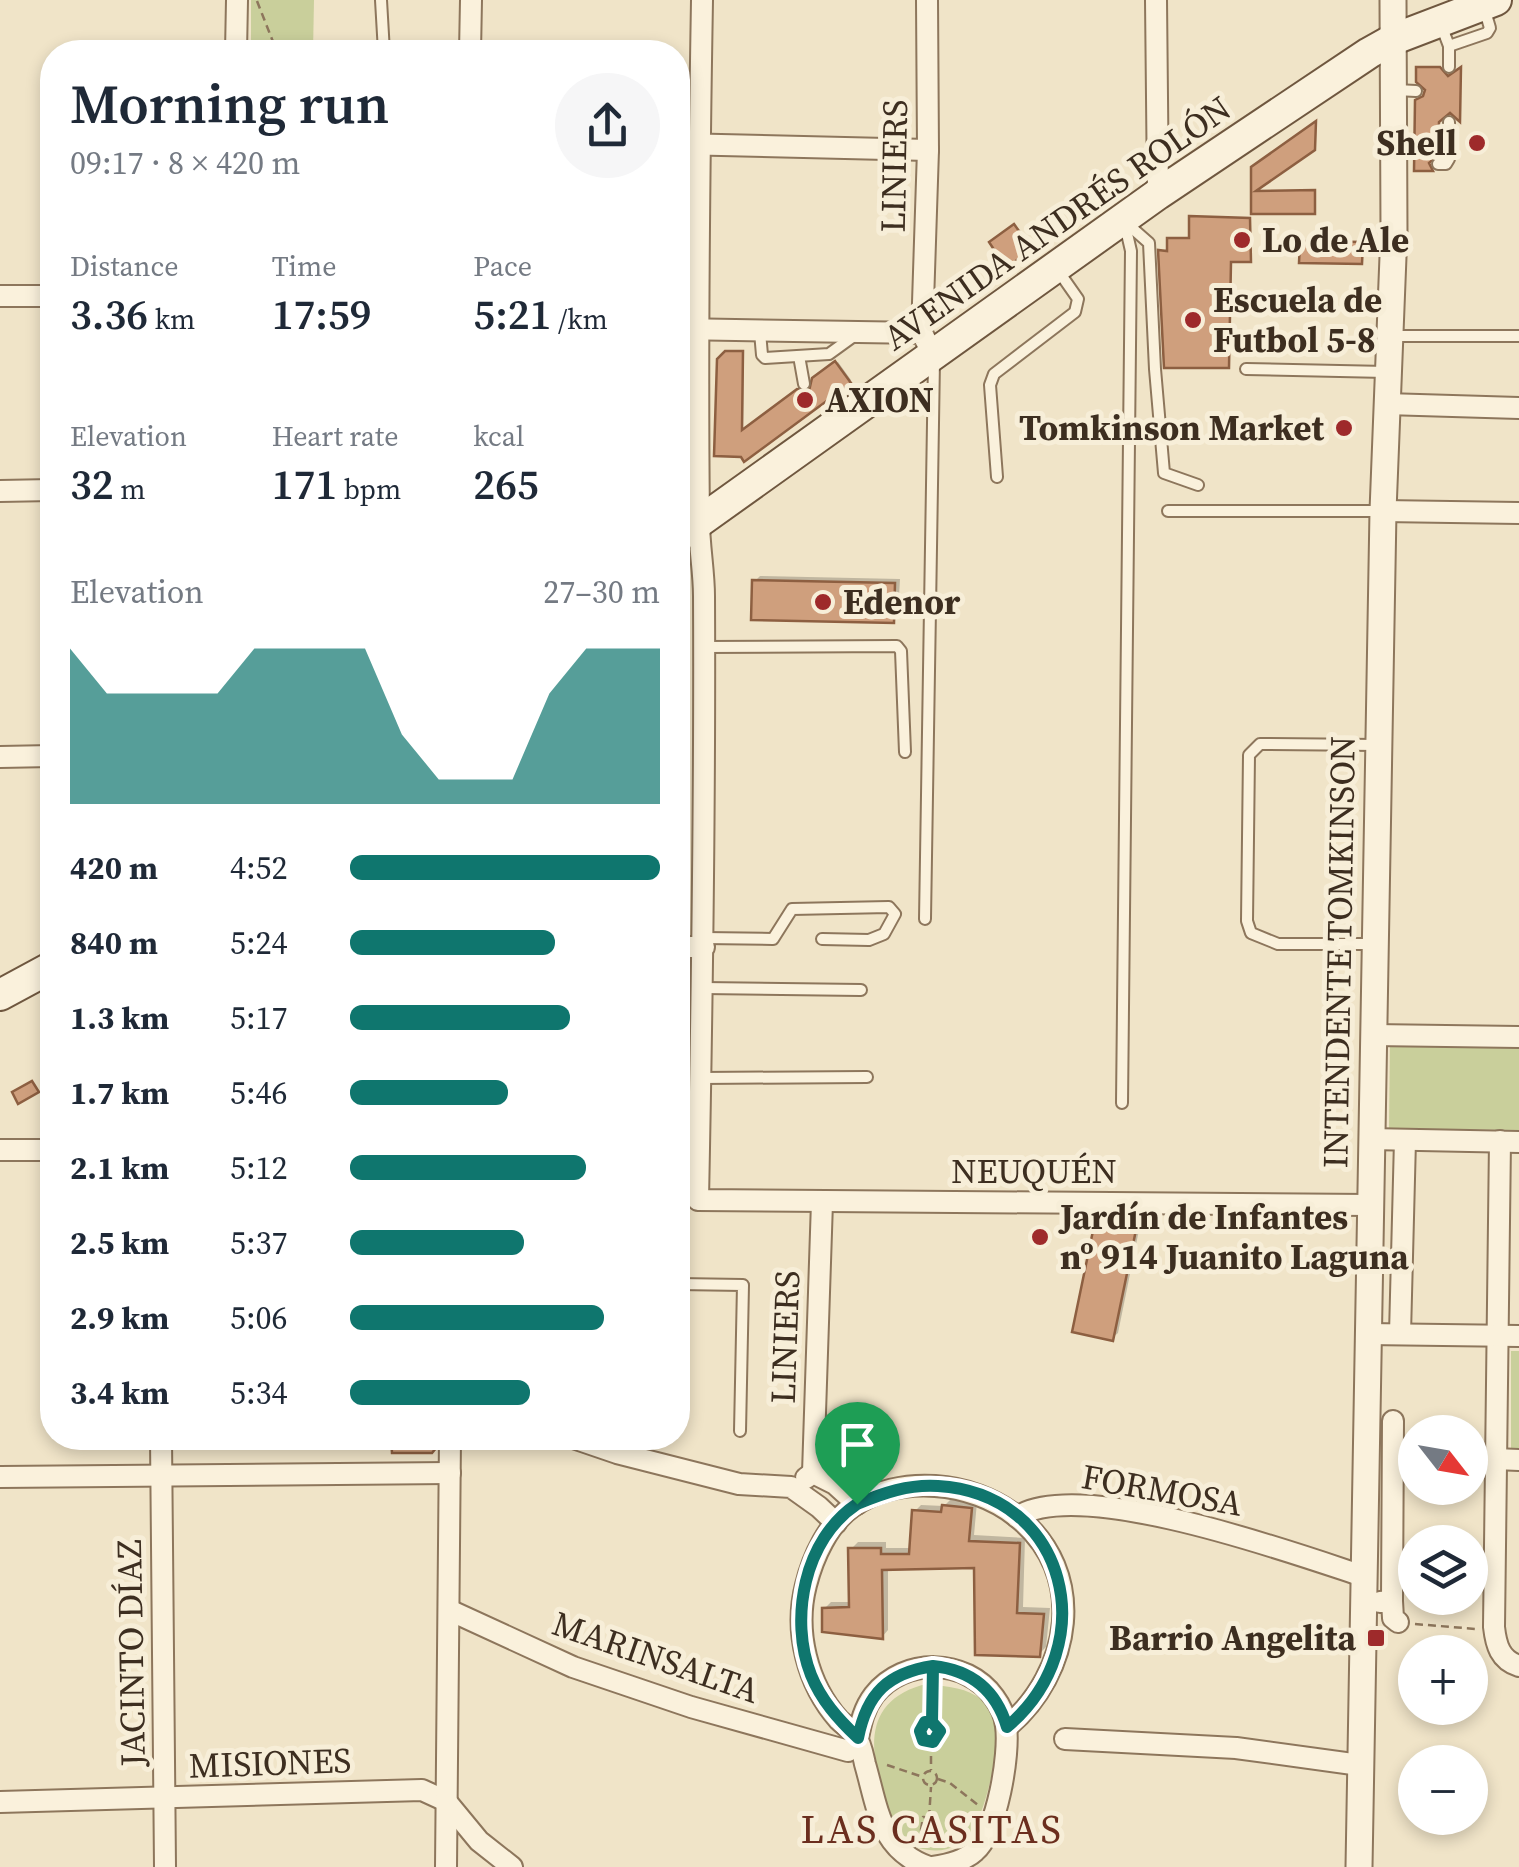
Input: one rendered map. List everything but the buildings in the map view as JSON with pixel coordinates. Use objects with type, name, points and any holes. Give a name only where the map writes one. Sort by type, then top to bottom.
[{"type":"main road","name":"AVENIDA ANDRÉS ROLÓN","points":[[690,528],[928,344],[1057,268],[1158,194],[1394,39],[1444,34],[1490,2]]},
{"type":"main road","points":[[0,995],[40,973]]},
{"type":"street","points":[[236,40],[237,0]]},
{"type":"street","points":[[470,40],[471,0]]},
{"type":"street","points":[[690,287],[700,144],[702,0]]},
{"type":"street","name":"LINIERS","points":[[928,0],[928,344]]},
{"type":"street","points":[[1156,0],[1158,194]]},
{"type":"street","name":"INTENDENTE TOMKINSON","points":[[1359,1867],[1383,512],[1388,336],[1405,129],[1394,39],[1394,0]]},
{"type":"street","name":"INTENDENTE TOMKINSON","points":[[1394,39],[1412,0]]},
{"type":"street","points":[[690,144],[928,150]]},
{"type":"street","points":[[0,296],[40,296]]},
{"type":"street","points":[[690,330],[858,333],[928,344]]},
{"type":"street","points":[[690,364],[701,487],[690,523]]},
{"type":"street","points":[[1386,404],[1519,408]]},
{"type":"street","points":[[0,491],[40,490]]},
{"type":"street","points":[[1383,512],[1519,513]]},
{"type":"street","points":[[690,536],[704,576],[704,942],[699,1140],[690,1140]]},
{"type":"street","points":[[0,757],[40,756]]},
{"type":"street","points":[[690,945],[704,942]]},
{"type":"street","points":[[1373,1035],[1519,1037]]},
{"type":"street","name":"NEUQUÉN","points":[[699,1140],[698,1200],[1369,1205]]},
{"type":"street","points":[[1370,1140],[1510,1141],[1509,1336],[1495,1460],[1495,1630],[1496,1645],[1504,1658],[1519,1666]]},
{"type":"street","points":[[1400,1334],[1405,1140]]},
{"type":"street","points":[[0,1150],[40,1150]]},
{"type":"street","name":"LINIERS","points":[[813,1473],[822,1202]]},
{"type":"street","points":[[1367,1334],[1509,1336]]},
{"type":"street","points":[[1392,1421],[1392,1601],[1398,1622]]},
{"type":"street","name":"JACINTO DÍAZ","points":[[162,1450],[165,1867]]},
{"type":"street","points":[[446,1867],[450,1450]]},
{"type":"street","points":[[634,1450],[739,1484],[791,1488],[836,1524]]},
{"type":"street","points":[[1495,1460],[1519,1460]]},
{"type":"street","points":[[0,1476],[450,1473]]},
{"type":"street","points":[[791,1488],[813,1473],[835,1484],[857,1504]]},
{"type":"street","points":[[855,1745],[862,1716],[873,1696],[890,1680],[910,1670],[933,1666],[967,1674],[981,1683],[994,1696],[1007,1727],[992,1822],[977,1850],[954,1863],[931,1867],[912,1861],[886,1836],[855,1745],[823,1698],[804,1649],[801,1622],[810,1570],[820,1545],[857,1504],[897,1490],[939,1486],[994,1501],[1018,1517],[1048,1554],[1057,1576],[1064,1624],[1060,1648],[1046,1682],[1025,1711],[1007,1727]]},
{"type":"street","name":"FORMOSA","points":[[1018,1517],[1032,1507],[1070,1504],[1156,1515],[1243,1536],[1364,1576]]},
{"type":"street","points":[[1363,1603],[1392,1601]]},
{"type":"street","name":"MARINSALTA","points":[[448,1610],[573,1667],[691,1707],[855,1745]]},
{"type":"street","points":[[1064,1739],[1236,1748],[1360,1765]]},
{"type":"street","name":"MISIONES","points":[[0,1802],[422,1790],[446,1801]]},
{"type":"street","points":[[446,1801],[480,1841],[512,1867]]},
{"type":"lane","points":[[382,0],[384,40]]},
{"type":"lane","points":[[1444,34],[1449,67]]},
{"type":"lane","points":[[1438,164],[1446,164],[1446,128]]},
{"type":"lane","points":[[1124,220],[1150,243],[1154,369],[1164,474],[1198,485]]},
{"type":"lane","points":[[1122,1104],[1131,251],[1124,220]]},
{"type":"lane","points":[[997,476],[990,385],[994,374],[1075,312],[1078,299],[1057,268]]},
{"type":"lane","points":[[760,332],[762,355],[766,358],[837,351],[858,333]]},
{"type":"lane","points":[[1388,336],[1519,336]]},
{"type":"lane","points":[[925,919],[928,344]]},
{"type":"lane","points":[[799,356],[804,384]]},
{"type":"lane","points":[[1246,369],[1387,372]]},
{"type":"lane","points":[[690,487],[701,487]]},
{"type":"lane","points":[[1168,510],[1383,512]]},
{"type":"lane","points":[[704,647],[898,646],[905,752]]},
{"type":"lane","points":[[1375,944],[1278,944],[1251,932],[1247,921],[1249,755],[1260,744],[1379,745]]},
{"type":"lane","points":[[704,942],[773,938],[792,909],[889,907],[894,914],[884,934],[869,940],[822,939]]},
{"type":"lane","points":[[702,988],[861,990]]},
{"type":"lane","points":[[700,1078],[867,1077]]},
{"type":"lane","points":[[690,1284],[743,1286],[740,1431]]},
{"type":"path","points":[[257,0],[272,40]]},
{"type":"path","points":[[1398,1622],[1495,1630]]},
{"type":"path","points":[[932,1722],[925,1722],[920,1731],[923,1740],[931,1742],[940,1731],[932,1722],[933,1666]]},
{"type":"path","points":[[931,1742],[931,1771],[963,1792],[992,1822]]},
{"type":"path","points":[[855,1745],[892,1768],[923,1778],[931,1786]]},
{"type":"path","points":[[923,1778],[931,1771]]},
{"type":"path","points":[[929,1818],[931,1786],[938,1779]]},
{"type":"green space","points":[[251,0],[314,0],[313,40],[251,40]]},
{"type":"green space","points":[[1390,1041],[1519,1043],[1519,1130],[1389,1129]]},
{"type":"green space","points":[[1511,1351],[1519,1351],[1519,1448],[1511,1448]]},
{"type":"green space","points":[[922,1685],[968,1692],[982,1700],[996,1725],[994,1763],[984,1805],[969,1833],[948,1849],[917,1848],[897,1840],[877,1772],[876,1729],[883,1711],[898,1696]]},
{"type":"place","name":"Shell","points":[[1477,143]]},
{"type":"place","name":"Lo de Ale","points":[[1242,240]]},
{"type":"place","name":"Escuela de Futbol 5-8","points":[[1193,320]]},
{"type":"place","name":"AXION","points":[[805,400]]},
{"type":"place","name":"Tomkinson Market","points":[[1344,428]]},
{"type":"place","name":"Edenor","points":[[823,602]]},
{"type":"place","name":"Jardín de Infantes nº 914 Juanito Laguna","points":[[1040,1237]]},
{"type":"place","name":"Barrio Angelita","points":[[1376,1638]]},
{"type":"district","name":"LAS CASITAS","points":[[932,1829]]},
{"type":"route","points":[[857,1504],[842,1516],[820,1545],[803,1596],[804,1649],[823,1698],[858,1738],[862,1716],[873,1696],[890,1680],[910,1670],[933,1666],[932,1722],[925,1722],[920,1731],[923,1740],[933,1742],[940,1731],[932,1722],[933,1666],[950,1668],[967,1674],[994,1696],[1007,1727],[1040,1692],[1060,1648],[1062,1600],[1048,1554],[1018,1517],[994,1501],[967,1491],[910,1486],[857,1504]]}]
